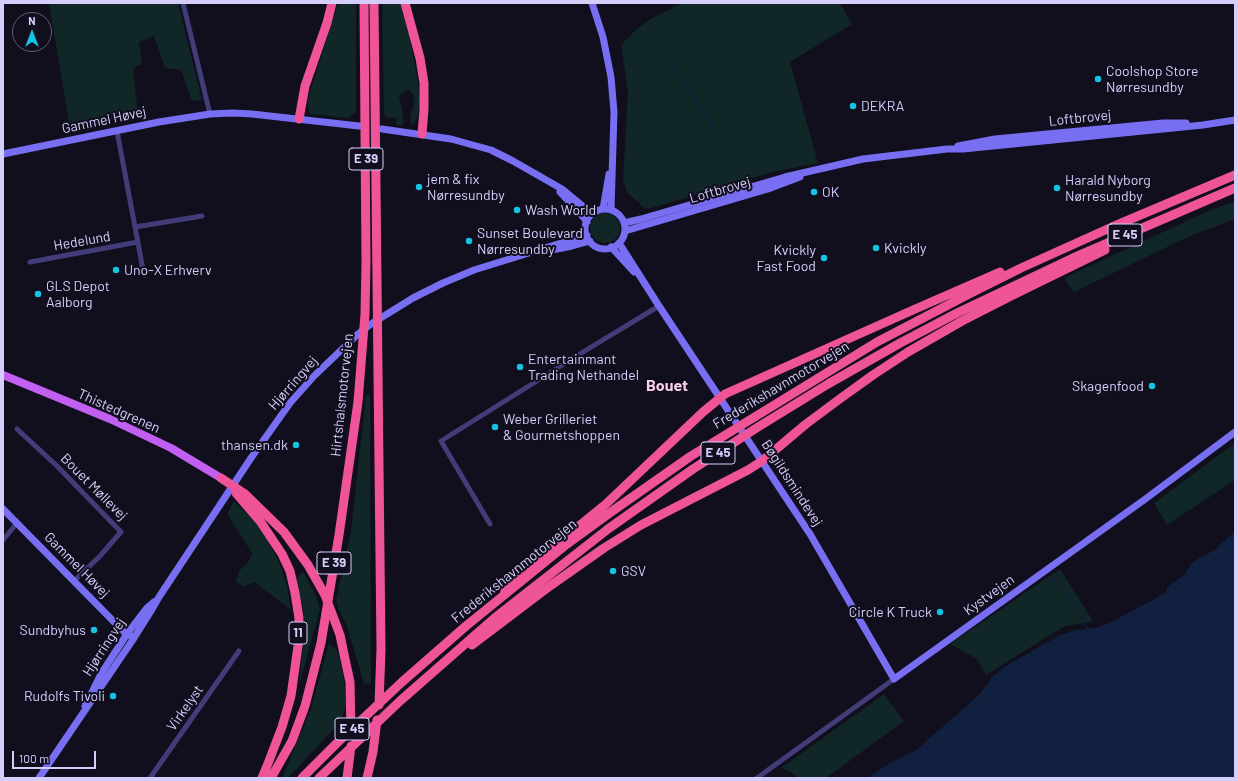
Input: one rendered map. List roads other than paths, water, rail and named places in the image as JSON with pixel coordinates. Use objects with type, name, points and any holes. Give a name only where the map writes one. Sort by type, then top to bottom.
[{"type":"highway","points":[[299,119],[305,86],[327,23],[332,3]]},
{"type":"highway","name":"Hirtshalsmotorvejen","points":[[271,778],[292,741],[305,706],[321,643],[339,535],[356,410],[365,314],[366,141],[364,3]]},
{"type":"highway","name":"Hirtshalsmotorvejen","points":[[367,778],[373,752],[381,675],[374,3]]},
{"type":"highway","points":[[405,3],[420,58],[424,83],[422,134]]},
{"type":"highway","name":"Frederikshavnmotorvejen","points":[[302,778],[402,682],[466,626],[562,549],[611,512],[691,456],[897,331],[1016,271],[1112,227],[1235,175]]},
{"type":"highway","points":[[400,701],[503,621],[604,548],[641,525],[748,470],[762,461],[806,424],[873,375],[908,352],[962,321],[1076,264],[1235,188]]},
{"type":"highway","name":"Frederikshavnmotorvejen","points":[[319,778],[400,701],[497,616],[608,529],[693,469],[758,427],[835,380],[957,313],[1073,258],[1235,188]]},
{"type":"highway","points":[[402,682],[462,623],[519,574],[606,504],[720,397],[1019,264],[1112,227]]},
{"type":"highway","name":"11","points":[[218,476],[244,496],[284,532],[308,565],[325,595],[340,635],[350,682],[351,739],[347,778]]},
{"type":"highway","name":"11","points":[[244,496],[282,554],[290,571],[299,618],[298,646],[291,696],[282,727],[262,778]]},
{"type":"main road","points":[[592,3],[603,37],[611,76],[614,112],[611,210]]},
{"type":"main road","name":"Gammel Høvej","points":[[3,154],[159,122],[210,114],[233,113],[359,126]]},
{"type":"main road","name":"Loftbrovej","points":[[624,223],[785,177],[863,159],[947,149],[995,139],[1163,123],[1217,122],[1235,120]]},
{"type":"main road","points":[[382,129],[460,141],[491,150],[513,160],[554,186],[562,189],[592,214]]},
{"type":"main road","points":[[603,209],[612,156]]},
{"type":"main road","name":"Loftbrovej","points":[[625,231],[768,189],[822,169]]},
{"type":"main road","points":[[554,186],[587,222]]},
{"type":"main road","points":[[603,209],[611,210],[619,215],[624,223],[625,231],[619,243],[612,247],[600,248],[588,238],[586,231],[587,222],[595,212],[603,209]]},
{"type":"main road","name":"Hjørringvej","points":[[39,778],[80,717],[101,674],[131,636],[147,608],[159,597],[250,458],[301,390],[332,358],[371,324],[413,298],[460,276],[511,258],[588,238]]},
{"type":"main road","name":"Bøgildsmindevej","points":[[619,243],[810,534],[894,679]]},
{"type":"main road","name":"Bøgildsmindevej","points":[[612,247],[644,283]]},
{"type":"main road","name":"Thistedgrenen","points":[[3,375],[110,420],[164,445],[218,476]]},
{"type":"main road","name":"Kystvejen","points":[[894,679],[1144,500],[1235,432]]},
{"type":"main road","name":"Gammel Høvej","points":[[3,509],[131,636]]},
{"type":"street","points":[[183,3],[210,114]]},
{"type":"street","points":[[117,131],[144,275]]},
{"type":"street","points":[[135,227],[202,216]]},
{"type":"street","name":"Hedelund","points":[[30,262],[138,242]]},
{"type":"street","points":[[490,524],[441,441],[659,306]]},
{"type":"street","name":"Bouet Møllevej","points":[[17,428],[57,466],[121,532],[100,556],[74,581]]},
{"type":"street","points":[[3,540],[17,523]]},
{"type":"street","name":"Virkelyst","points":[[150,778],[239,651]]},
{"type":"street","name":"Kystvejen","points":[[757,778],[894,679]]},
{"type":"water","points":[[1235,532],[1235,778],[867,778],[890,763],[916,750],[978,696],[993,676],[1006,666],[1060,635],[1076,630],[1096,628],[1109,623],[1149,602],[1166,592],[1167,587],[1186,573],[1190,565],[1199,558],[1215,550]]},
{"type":"waterway","points":[[649,25],[717,133]]},
{"type":"waterway","points":[[1047,578],[1063,588],[1088,629]]},
{"type":"place","name":"Coolshop Store Nørresundby","points":[[1098,79]]},
{"type":"place","name":"DEKRA","points":[[853,106]]},
{"type":"place","name":"jem & fix Nørresundby","points":[[419,187]]},
{"type":"place","name":"Harald Nyborg Nørresundby","points":[[1057,188]]},
{"type":"place","name":"OK","points":[[814,192]]},
{"type":"place","name":"Wash World","points":[[517,210]]},
{"type":"place","name":"Sunset Boulevard Nørresundby","points":[[469,241]]},
{"type":"place","name":"Kvickly","points":[[876,248]]},
{"type":"place","name":"Kvickly Fast Food","points":[[824,258]]},
{"type":"place","name":"Uno-X Erhverv","points":[[116,270]]},
{"type":"place","name":"GLS Depot Aalborg","points":[[38,294]]},
{"type":"place","name":"Entertainmant Trading Nethandel","points":[[520,367]]},
{"type":"place","name":"Skagenfood","points":[[1152,386]]},
{"type":"place","name":"Weber Grilleriet & Gourmetshoppen","points":[[495,427]]},
{"type":"place","name":"thansen.dk","points":[[296,445]]},
{"type":"place","name":"GSV","points":[[613,571]]},
{"type":"place","name":"Circle K Truck","points":[[940,612]]},
{"type":"place","name":"Sundbyhus","points":[[94,630]]},
{"type":"place","name":"Rudolfs Tivoli","points":[[113,696]]},
{"type":"district","name":"Bouet","points":[[667,386]]}]
